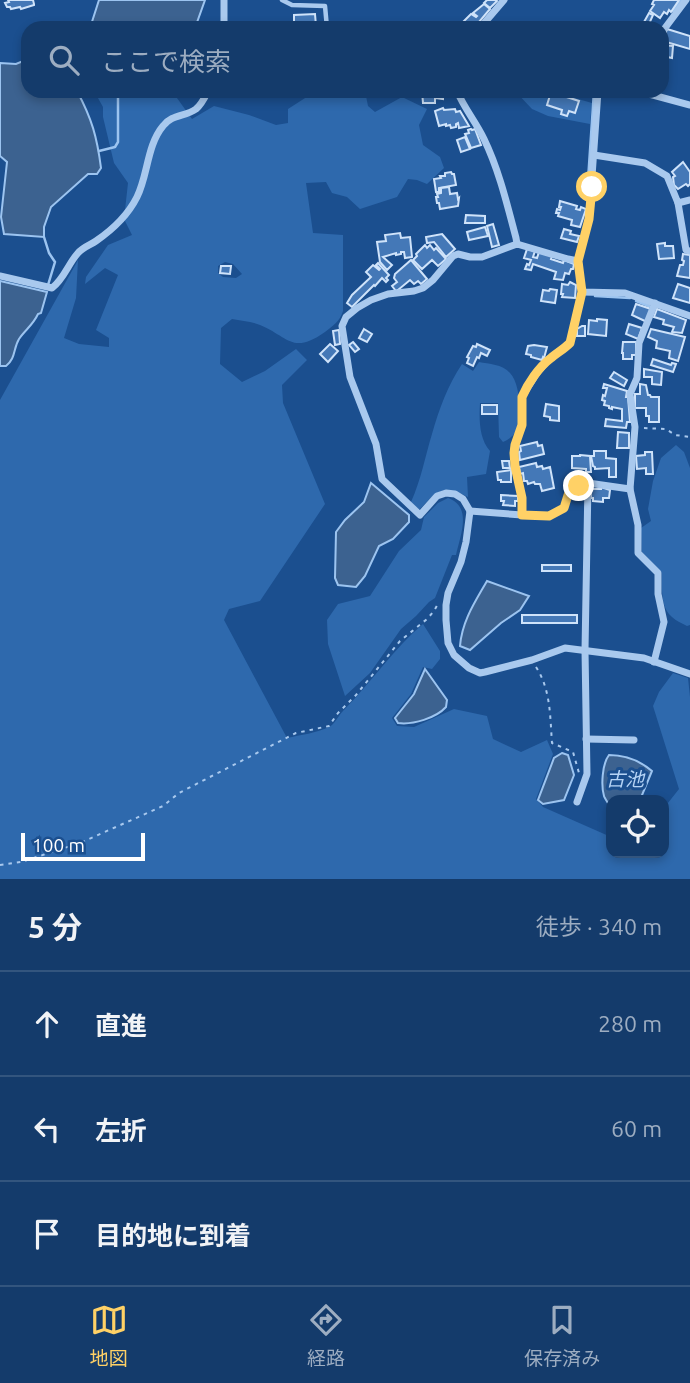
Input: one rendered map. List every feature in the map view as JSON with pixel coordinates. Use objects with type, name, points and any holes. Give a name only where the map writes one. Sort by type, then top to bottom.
[{"type":"street","points":[[224,0],[224,21]]},
{"type":"street","points":[[486,21],[504,0]]},
{"type":"street","points":[[669,23],[686,0]]},
{"type":"street","points":[[0,276],[52,288],[58,283],[79,252],[122,218],[135,201],[161,128],[174,116],[194,110],[204,98]]},
{"type":"street","points":[[460,98],[482,134],[499,176],[517,244]]},
{"type":"street","points":[[522,515],[522,498],[514,453],[522,425],[522,397],[549,359],[570,343],[581,293],[578,261],[589,219],[598,98]]},
{"type":"street","points":[[664,98],[690,105]]},
{"type":"street","points":[[594,155],[645,163],[667,176],[678,203],[686,250],[690,251]]},
{"type":"street","points":[[678,203],[690,200]]},
{"type":"street","points":[[578,261],[517,244],[482,257],[458,254],[453,256],[423,288],[380,296],[357,308],[343,321],[350,377],[376,444],[382,479],[420,515],[436,496],[446,493],[463,499],[470,511],[461,562],[446,605],[448,643],[461,663],[480,673],[532,660],[565,648],[644,658],[690,674]]},
{"type":"street","points":[[581,293],[625,293],[690,316]]},
{"type":"street","points":[[654,662],[664,622],[658,573],[638,553],[638,526],[630,489],[635,427],[630,394],[637,378],[639,343],[655,303]]},
{"type":"street","points":[[470,511],[549,516],[564,508],[569,492],[588,483],[630,489]]},
{"type":"street","points":[[577,802],[587,774],[585,650],[588,483]]},
{"type":"street","points":[[586,739],[634,740]]},
{"type":"lane","points":[[282,0],[292,5],[325,6],[326,21]]},
{"type":"path","points":[[635,427],[666,429],[675,435],[690,437]]},
{"type":"path","points":[[0,865],[21,862],[80,843],[154,811],[179,793],[296,733],[329,726],[400,641],[434,611],[443,593],[448,593]]},
{"type":"path","points":[[532,660],[543,677],[548,695],[552,743],[573,752],[579,774]]},
{"type":"shaded area","points":[[98,98],[177,98],[192,119],[214,106],[276,125],[288,123],[288,109],[305,98],[366,98],[368,106],[375,112],[404,98],[427,109],[419,125],[423,145],[440,157],[444,168],[427,184],[408,179],[397,197],[360,209],[347,197],[332,193],[326,182],[306,183],[313,233],[343,235],[343,311],[336,323],[314,339],[298,343],[250,322],[232,319],[221,328],[220,364],[242,382],[265,371],[296,349],[307,360],[282,385],[283,403],[325,504],[260,601],[229,609],[224,620],[287,738],[331,726],[392,655],[423,624],[440,651],[440,659],[432,669],[423,667],[411,694],[392,718],[397,726],[414,727],[454,709],[487,716],[493,739],[521,752],[547,740],[553,754],[536,799],[543,807],[606,835],[606,858],[669,858],[669,802],[679,789],[653,706],[659,692],[673,673],[688,678],[690,879],[0,879],[0,400],[78,260],[76,298],[64,338],[79,344],[109,347],[109,338],[96,330],[118,275],[105,268],[85,284],[86,277],[108,245],[132,235],[124,219],[128,183],[114,163],[103,107]],"holes":[[[225,262],[233,264],[242,274],[236,278],[223,277],[218,273],[218,266]]]},
{"type":"shaded area","points":[[522,98],[574,98],[592,103],[590,124],[548,116],[532,109]]},
{"type":"shaded area","points":[[479,362],[503,368],[513,378],[519,398],[517,429],[503,442],[499,437],[498,403],[480,403],[482,435],[490,451],[486,474],[467,477],[468,497],[452,490],[441,491],[419,510],[411,502],[444,398],[462,364],[473,371]]},
{"type":"shaded area","points":[[676,445],[684,452],[690,468],[690,625],[687,626],[668,613],[663,596],[662,573],[642,552],[641,528],[651,521],[648,509],[653,481],[661,458]]},
{"type":"shaded area","points":[[448,498],[456,502],[463,515],[462,531],[456,555],[452,555],[435,598],[401,629],[370,673],[345,696],[328,644],[327,620],[338,604],[370,596],[399,551],[421,530],[424,517],[438,503]]},
{"type":"water","points":[[99,0],[205,0],[198,21],[92,21]]},
{"type":"water","points":[[21,62],[21,98],[81,98],[98,147],[101,168],[97,174],[88,174],[51,207],[44,227],[44,237],[4,234],[1,217],[7,162],[0,156],[0,63]]},
{"type":"water","points":[[0,281],[47,292],[41,313],[19,339],[6,366],[0,366]]},
{"type":"water","points":[[371,483],[409,515],[409,522],[393,539],[379,546],[365,576],[356,587],[338,585],[335,578],[336,532],[364,502]]},
{"type":"water","points":[[487,581],[529,596],[520,610],[470,650],[460,646],[463,628]]},
{"type":"water","points":[[425,669],[447,700],[446,707],[424,720],[398,723],[395,718],[414,694]]},
{"type":"water","points":[[562,753],[568,755],[574,775],[564,800],[543,804],[538,800],[554,758]]},
{"type":"water","name":"古池","points":[[609,755],[621,756],[652,771],[642,795],[606,795],[606,800],[602,781]]},
{"type":"building","points":[[8,0],[33,0],[34,5],[11,9],[5,3],[9,2]]},
{"type":"building","points":[[487,0],[497,1],[490,8],[484,3]]},
{"type":"building","points":[[654,0],[679,0],[671,12],[664,12],[660,18],[650,11]]},
{"type":"building","points":[[484,4],[490,9],[480,21],[464,21],[471,14],[477,16],[473,13]]},
{"type":"building","points":[[649,13],[653,15],[650,21],[645,21]]},
{"type":"building","points":[[315,14],[316,21],[294,21],[294,15]]},
{"type":"building","points":[[669,30],[690,36],[690,49],[669,43]]},
{"type":"building","points":[[669,46],[673,46],[672,58],[669,57]]},
{"type":"building","points":[[423,98],[435,98],[435,103],[423,103]]},
{"type":"building","points":[[549,98],[579,101],[575,113],[569,111],[567,116],[561,114],[562,110],[547,105]]},
{"type":"building","points":[[443,108],[460,111],[469,126],[459,128],[458,123],[451,128],[446,124],[439,126],[435,111]]},
{"type":"building","points":[[475,129],[481,145],[471,148],[465,134]]},
{"type":"building","points":[[465,137],[470,149],[461,152],[457,140]]},
{"type":"building","points":[[683,162],[690,172],[690,184],[678,189],[674,185],[675,176],[672,172]]},
{"type":"building","points":[[451,172],[456,185],[439,188],[439,192],[436,192],[434,179]]},
{"type":"building","points":[[449,187],[450,194],[457,193],[458,206],[440,209],[437,194],[441,193],[441,188]]},
{"type":"building","points":[[560,201],[577,206],[576,209],[586,209],[580,227],[571,225],[572,220],[558,216],[559,213],[556,213],[561,207]]},
{"type":"building","points":[[466,215],[485,216],[485,223],[465,223]]},
{"type":"building","points":[[493,224],[499,245],[492,247],[487,226]]},
{"type":"building","points":[[485,227],[488,236],[469,240],[467,232]]},
{"type":"building","points":[[564,229],[579,236],[577,242],[561,238]]},
{"type":"building","points":[[400,233],[401,238],[410,237],[412,257],[405,258],[404,252],[401,252],[383,257],[392,265],[387,270],[380,262],[377,242],[386,241],[385,235]]},
{"type":"building","points":[[442,234],[455,249],[446,257],[434,242],[427,243],[426,237]]},
{"type":"building","points":[[665,243],[665,246],[673,246],[674,258],[659,259],[657,244]]},
{"type":"building","points":[[425,245],[427,248],[430,245],[434,250],[436,248],[446,259],[438,266],[432,260],[422,269],[413,260]]},
{"type":"building","points":[[527,249],[535,251],[533,257],[537,258],[539,252],[552,256],[551,259],[574,264],[573,269],[569,274],[565,273],[563,280],[554,279],[556,272],[533,264],[531,270],[525,269],[531,260],[524,258]]},
{"type":"building","points":[[683,254],[690,255],[690,278],[677,276],[680,265],[683,265]]},
{"type":"building","points":[[411,260],[427,279],[421,284],[418,281],[414,284],[410,280],[396,291],[392,286],[397,282],[395,274]]},
{"type":"building","points":[[378,263],[389,275],[386,278],[388,280],[386,282],[382,278],[352,307],[347,303],[371,277],[366,272],[373,265],[380,269],[376,265]]},
{"type":"building","points":[[221,266],[231,266],[230,274],[220,273]]},
{"type":"building","points":[[570,282],[576,285],[575,298],[562,297],[562,284],[568,285]]},
{"type":"building","points":[[678,284],[690,288],[690,303],[673,298]]},
{"type":"building","points":[[543,290],[557,290],[555,303],[541,301]]},
{"type":"building","points":[[636,304],[651,309],[647,322],[632,315]]},
{"type":"building","points":[[657,309],[686,320],[682,333],[672,332],[674,327],[663,324],[664,320],[654,317]]},
{"type":"building","points":[[589,320],[607,320],[606,336],[588,334]]},
{"type":"building","points":[[629,324],[642,328],[638,339],[626,334]]},
{"type":"building","points":[[585,326],[585,336],[577,336],[577,329]]},
{"type":"building","points":[[364,329],[372,334],[367,342],[359,338]]},
{"type":"building","points":[[651,329],[685,337],[678,361],[669,358],[670,351],[656,348],[657,341],[648,337]]},
{"type":"building","points":[[339,330],[340,344],[335,345],[333,331]]},
{"type":"building","points":[[353,342],[359,349],[355,352],[349,345]]},
{"type":"building","points":[[623,342],[636,342],[636,355],[632,355],[632,359],[623,359]]},
{"type":"building","points":[[330,344],[338,351],[328,362],[320,354]]},
{"type":"building","points":[[477,344],[490,350],[487,356],[481,353],[473,366],[467,363],[467,357]]},
{"type":"building","points":[[528,346],[547,347],[542,360],[526,354]]},
{"type":"building","points":[[653,359],[676,364],[673,372],[651,365]]},
{"type":"building","points":[[644,369],[662,372],[661,385],[652,384],[652,377],[644,377]]},
{"type":"building","points":[[614,372],[627,380],[624,386],[610,378]]},
{"type":"building","points":[[604,384],[627,391],[630,422],[627,422],[626,428],[605,426],[606,419],[622,421],[622,409],[612,409],[604,405],[605,401],[602,400],[607,388],[603,388]]},
{"type":"building","points":[[640,384],[646,385],[648,395],[659,397],[659,422],[649,422],[646,408],[635,408],[635,394],[640,394]]},
{"type":"building","points":[[546,404],[559,406],[559,421],[544,416]]},
{"type":"building","points":[[482,405],[497,405],[497,414],[482,414]]},
{"type":"building","points":[[618,432],[629,433],[629,448],[617,448]]},
{"type":"building","points":[[537,442],[538,446],[542,445],[544,454],[520,460],[520,446]]},
{"type":"building","points":[[594,451],[606,451],[606,458],[616,459],[616,477],[609,477],[609,468],[595,469],[591,456],[594,456]]},
{"type":"building","points":[[645,452],[652,452],[653,474],[646,474],[646,468],[637,469],[636,456],[645,455]]},
{"type":"building","points":[[572,456],[590,456],[591,472],[572,468]]},
{"type":"building","points":[[502,461],[509,461],[510,468],[503,468]]},
{"type":"building","points":[[536,463],[537,467],[542,466],[543,469],[550,467],[554,488],[542,491],[540,484],[528,484],[524,481],[519,467]]},
{"type":"building","points":[[511,470],[511,482],[498,480],[497,472]]},
{"type":"building","points":[[601,487],[610,490],[609,498],[603,498],[603,502],[593,501],[591,489]]},
{"type":"building","points":[[501,495],[518,496],[518,501],[515,501],[515,506],[503,505]]},
{"type":"building","points":[[542,565],[571,565],[571,571],[542,571]]},
{"type":"building","points":[[522,615],[577,615],[577,623],[522,623]]},
{"type":"waterway","points":[[673,11],[681,0]]},
{"type":"waterway","points":[[99,151],[115,147],[118,142],[118,98]]},
{"type":"waterway","points":[[587,195],[594,98]]},
{"type":"waterway","points":[[44,237],[55,262],[48,285]]},
{"type":"waterway","points":[[595,296],[630,298]]},
{"type":"waterway","points":[[636,301],[649,306]]},
{"type":"route","points":[[579,486],[569,492],[564,508],[549,516],[522,515],[522,498],[514,453],[522,425],[524,393],[549,359],[570,343],[582,292],[578,261],[589,219],[592,187]]}]
